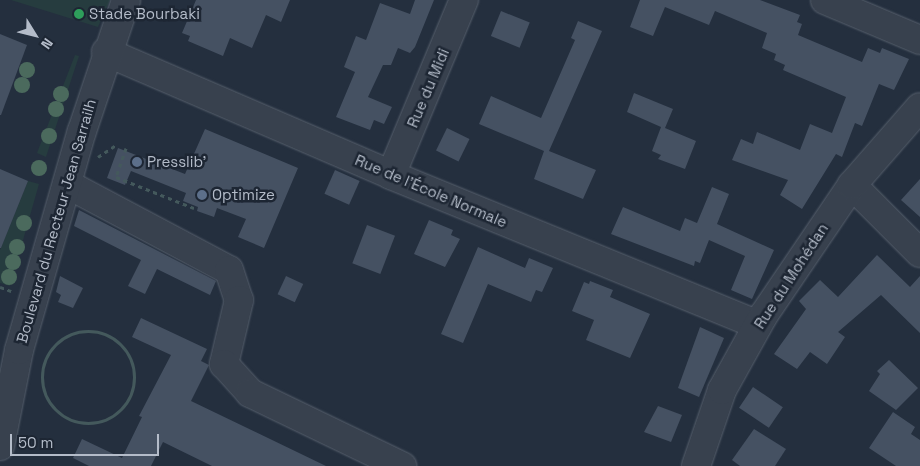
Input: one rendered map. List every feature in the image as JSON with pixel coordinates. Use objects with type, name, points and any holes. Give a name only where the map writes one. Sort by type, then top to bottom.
[{"type":"street","name":"Boulevard du Recteur Jean Sarrailh","points":[[0,446],[12,374],[106,52],[126,0]]},
{"type":"street","name":"Rue du Midi","points":[[391,175],[464,0]]},
{"type":"street","points":[[824,0],[920,40]]},
{"type":"street","name":"Rue de l'École Normale","points":[[106,52],[391,175],[758,325]]},
{"type":"street","name":"Rue du Mohédan","points":[[696,466],[722,390],[758,325],[852,185],[920,107]]},
{"type":"street","points":[[67,184],[228,270],[239,300],[224,364],[250,393],[402,466]]},
{"type":"street","points":[[852,185],[920,253]]},
{"type":"path","points":[[126,148],[116,177],[194,208]]},
{"type":"path","points":[[0,287],[14,292]]},
{"type":"path","points":[[83,331],[98,332],[113,338],[125,348],[134,370],[132,393],[124,407],[112,417],[98,423],[84,424],[56,412],[47,401],[42,387],[46,358],[55,344],[68,335],[83,331]]},
{"type":"green space","name":"Stade Bourbaki","points":[[11,0],[110,0],[98,27]]},
{"type":"green space","points":[[75,55],[79,56],[46,157],[37,153]]},
{"type":"green space","points":[[28,181],[39,184],[10,286],[0,283],[0,250]]},
{"type":"building","points":[[196,0],[290,0],[281,22],[266,15],[252,48],[230,38],[223,56],[188,41],[190,36],[182,33]]},
{"type":"building","points":[[415,0],[434,0],[415,47],[410,53],[398,48],[391,65],[383,65],[368,97],[392,107],[384,124],[374,120],[370,130],[336,117],[355,72],[344,67],[356,36],[366,40],[380,3],[410,14]]},
{"type":"building","points":[[640,0],[760,0],[800,15],[797,22],[802,24],[798,35],[862,62],[868,48],[880,53],[882,48],[909,59],[894,90],[879,84],[862,126],[855,123],[842,157],[836,154],[802,209],[780,195],[788,180],[732,160],[741,139],[753,144],[757,132],[800,150],[810,124],[832,133],[846,97],[783,70],[785,65],[774,60],[776,54],[762,48],[767,33],[715,11],[709,25],[665,7],[653,36],[630,27]]},
{"type":"building","points":[[501,11],[530,23],[520,48],[491,36]]},
{"type":"building","points":[[578,21],[602,31],[549,151],[596,170],[583,199],[534,179],[544,151],[479,124],[491,96],[541,118],[575,40],[571,38]]},
{"type":"building","points":[[0,34],[27,45],[1,115],[0,115]]},
{"type":"building","points":[[634,93],[673,109],[665,128],[696,141],[685,169],[658,159],[661,155],[652,151],[661,127],[627,112]]},
{"type":"building","points":[[447,128],[469,139],[459,161],[436,150]]},
{"type":"building","points":[[205,129],[298,168],[264,248],[238,237],[246,219],[217,208],[214,217],[197,211],[198,207],[183,201],[186,193],[131,171],[125,185],[107,178],[118,148],[185,174]]},
{"type":"building","points":[[0,169],[28,181],[1,248],[0,248]]},
{"type":"building","points":[[335,170],[360,181],[349,205],[324,194]]},
{"type":"building","points":[[920,179],[920,217],[901,200]]},
{"type":"building","points":[[712,187],[729,194],[717,224],[774,250],[752,299],[731,290],[745,256],[709,240],[700,263],[695,261],[694,266],[611,234],[623,207],[680,231],[685,218],[697,223]]},
{"type":"building","points":[[79,210],[216,281],[210,295],[157,269],[145,294],[128,286],[141,260],[74,226]]},
{"type":"building","points":[[429,220],[453,230],[451,235],[460,239],[445,267],[414,254]]},
{"type":"building","points":[[367,225],[395,236],[380,274],[352,263]]},
{"type":"building","points":[[478,247],[525,268],[529,258],[553,268],[542,292],[536,290],[531,302],[488,284],[463,343],[441,334]]},
{"type":"building","points":[[877,255],[910,287],[920,276],[920,333],[881,295],[838,332],[845,337],[827,364],[810,352],[797,369],[774,354],[806,309],[799,301],[820,280],[838,297]]},
{"type":"building","points":[[60,276],[83,288],[73,308],[58,302],[61,295],[56,292]]},
{"type":"building","points":[[286,276],[303,284],[295,302],[278,294]]},
{"type":"building","points":[[590,281],[613,290],[610,297],[650,314],[630,358],[586,340],[594,320],[572,311],[584,282],[589,284]]},
{"type":"building","points":[[141,318],[207,349],[201,361],[209,365],[191,401],[326,466],[212,466],[163,442],[151,466],[89,466],[73,458],[82,439],[122,458],[142,417],[139,416],[171,355],[132,337]]},
{"type":"building","points":[[700,327],[724,338],[699,397],[678,388]]},
{"type":"building","points":[[889,360],[918,388],[896,410],[869,391],[880,374],[877,371]]},
{"type":"building","points":[[753,387],[783,407],[769,428],[739,408]]},
{"type":"building","points":[[658,406],[682,415],[671,442],[644,432]]},
{"type":"building","points":[[893,412],[915,427],[911,434],[920,440],[920,466],[896,466],[869,448]]},
{"type":"building","points":[[754,429],[786,449],[775,466],[740,466],[732,460]]},
{"type":"place","name":"Stade Bourbaki","points":[[79,14]]},
{"type":"place","name":"Presslib'","points":[[137,162]]},
{"type":"place","name":"Optimize","points":[[202,195]]}]
